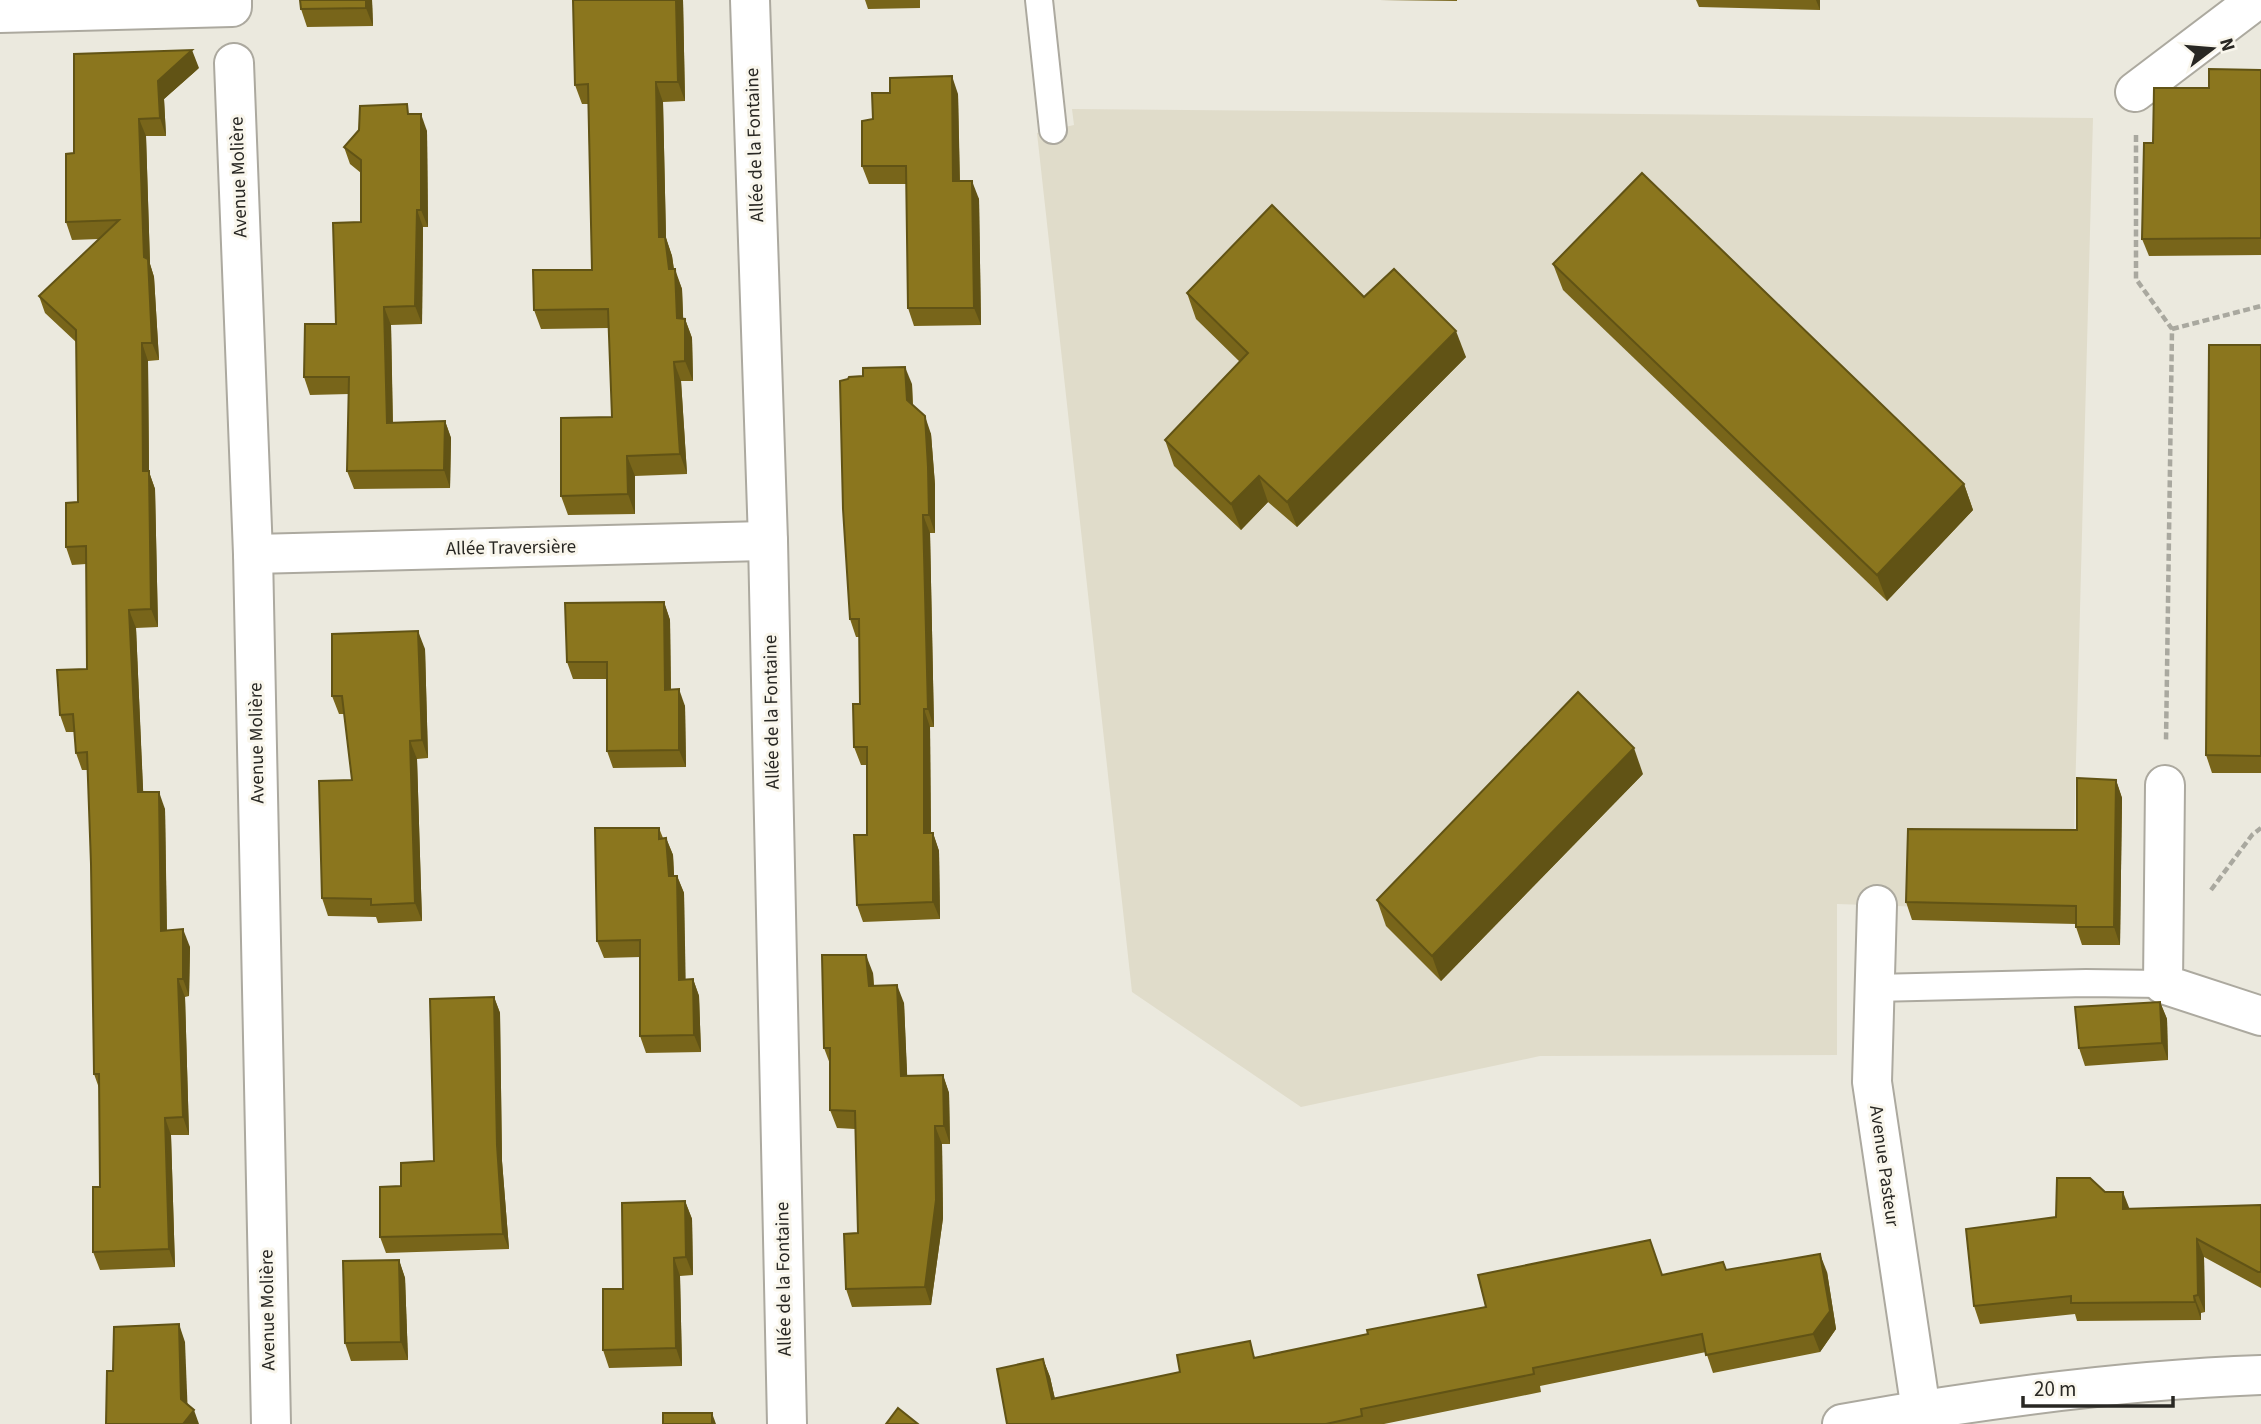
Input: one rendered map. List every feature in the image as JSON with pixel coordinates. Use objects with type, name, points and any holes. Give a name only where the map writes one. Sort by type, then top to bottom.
[{"type":"street","name":"Allée de la Fontaine","points":[[750,0],[768,541],[788,1424]]},
{"type":"street","points":[[2135,92],[2255,1],[2261,1]]},
{"type":"street","points":[[0,13],[232,4]]},
{"type":"street","name":"Avenue Molière","points":[[234,63],[253,555],[271,1424]]},
{"type":"street","name":"Allée Traversière","points":[[253,555],[768,541]]},
{"type":"street","points":[[2165,785],[2162,984],[2261,1016]]},
{"type":"street","name":"Avenue Pasteur","points":[[1877,905],[1872,1082],[1922,1417]]},
{"type":"street","points":[[1842,1424],[1922,1417],[2108,1384],[2261,1375]]},
{"type":"lane","points":[[1039,0],[1054,130]]},
{"type":"lane","points":[[1874,988],[2162,984]]},
{"type":"path","points":[[2135,92],[2136,279],[2172,329],[2165,785]]},
{"type":"path","points":[[2172,329],[2261,306]]},
{"type":"shaded area","points":[[1072,109],[2093,118],[2072,912],[1837,904],[1837,1055],[1540,1056],[1301,1107],[1132,992],[1037,133],[1074,125]]},
{"type":"building","points":[[300,0],[366,0],[366,8],[301,9]]},
{"type":"building","points":[[573,0],[676,0],[678,82],[656,82],[659,237],[665,237],[669,269],[675,269],[677,318],[685,319],[685,361],[674,362],[680,454],[627,456],[628,494],[561,496],[561,418],[612,417],[608,309],[534,310],[533,270],[592,270],[588,84],[575,85]]},
{"type":"building","points":[[192,50],[158,81],[160,118],[139,119],[144,257],[148,259],[152,343],[142,343],[143,471],[149,471],[151,609],[129,610],[138,792],[159,792],[161,931],[183,929],[183,979],[178,979],[183,1117],[165,1118],[169,1249],[93,1252],[93,1187],[100,1187],[99,1074],[94,1074],[87,752],[76,753],[73,714],[60,715],[57,670],[87,669],[86,546],[66,547],[66,503],[78,502],[76,330],[39,296],[119,220],[66,222],[66,154],[74,153],[74,54]]},
{"type":"building","points":[[2209,69],[2261,70],[2261,238],[2142,239],[2144,143],[2153,143],[2154,88],[2209,88]]},
{"type":"building","points":[[952,76],[953,181],[972,181],[974,308],[908,308],[906,166],[862,166],[862,121],[873,119],[872,93],[890,93],[890,78]]},
{"type":"building","points":[[407,104],[408,114],[421,114],[421,210],[417,210],[415,306],[384,307],[387,423],[445,421],[444,470],[347,471],[349,377],[304,377],[305,324],[336,324],[333,223],[361,222],[361,160],[344,147],[359,130],[360,106]]},
{"type":"building","points":[[1642,173],[1964,484],[1877,575],[1553,264]]},
{"type":"building","points":[[1272,205],[1364,297],[1394,269],[1456,331],[1287,502],[1259,476],[1231,504],[1165,440],[1248,353],[1187,293]]},
{"type":"building","points":[[2209,345],[2261,345],[2261,756],[2206,755]]},
{"type":"building","points":[[905,367],[907,400],[925,416],[928,467],[929,515],[923,515],[928,709],[924,709],[924,833],[933,833],[933,902],[857,905],[854,835],[867,835],[867,747],[854,747],[853,704],[860,704],[859,619],[850,619],[843,509],[840,381],[863,376],[863,368]]},
{"type":"building","points":[[664,602],[665,690],[679,689],[679,750],[607,751],[607,662],[567,662],[565,603]]},
{"type":"building","points":[[418,631],[422,740],[410,741],[415,903],[371,905],[371,899],[322,898],[319,781],[352,780],[342,696],[332,696],[332,634]]},
{"type":"building","points":[[1578,692],[1634,748],[1432,956],[1377,900]]},
{"type":"building","points":[[2077,778],[2116,780],[2114,927],[2076,927],[2076,906],[1906,902],[1908,829],[2077,830]]},
{"type":"building","points":[[595,828],[659,828],[659,839],[666,838],[669,876],[677,876],[679,980],[693,979],[694,1035],[640,1036],[640,940],[597,941]]},
{"type":"building","points":[[822,955],[866,955],[869,986],[897,985],[901,1076],[943,1075],[944,1126],[935,1126],[936,1200],[925,1287],[846,1289],[844,1234],[858,1233],[855,1111],[830,1110],[830,1048],[824,1048]]},
{"type":"building","points":[[494,997],[497,1145],[503,1234],[380,1237],[380,1187],[401,1186],[401,1163],[434,1161],[430,999]]},
{"type":"building","points":[[2160,1002],[2162,1043],[2079,1048],[2075,1007]]},
{"type":"building","points":[[2057,1178],[2090,1178],[2105,1192],[2123,1192],[2123,1209],[2261,1205],[2261,1272],[2197,1239],[2198,1295],[2194,1296],[2195,1302],[2071,1303],[2071,1296],[1974,1306],[1966,1229],[2056,1217]]},
{"type":"building","points":[[685,1201],[686,1257],[674,1258],[676,1348],[603,1350],[603,1289],[623,1289],[622,1203]]},
{"type":"building","points":[[1650,1240],[1662,1275],[1723,1262],[1726,1270],[1820,1254],[1830,1311],[1813,1334],[1706,1355],[1702,1334],[1533,1368],[1534,1374],[1361,1409],[1362,1416],[1326,1424],[1007,1424],[997,1369],[1043,1359],[1052,1399],[1180,1372],[1177,1355],[1250,1341],[1254,1358],[1368,1334],[1367,1330],[1486,1307],[1478,1275]]},
{"type":"building","points":[[399,1260],[401,1342],[345,1343],[343,1261]]},
{"type":"building","points":[[179,1324],[181,1399],[194,1410],[183,1424],[106,1424],[107,1371],[113,1371],[114,1327]]},
{"type":"building","points":[[898,1408],[918,1424],[886,1424]]},
{"type":"building","points":[[663,1413],[712,1413],[712,1424],[663,1424]]}]
